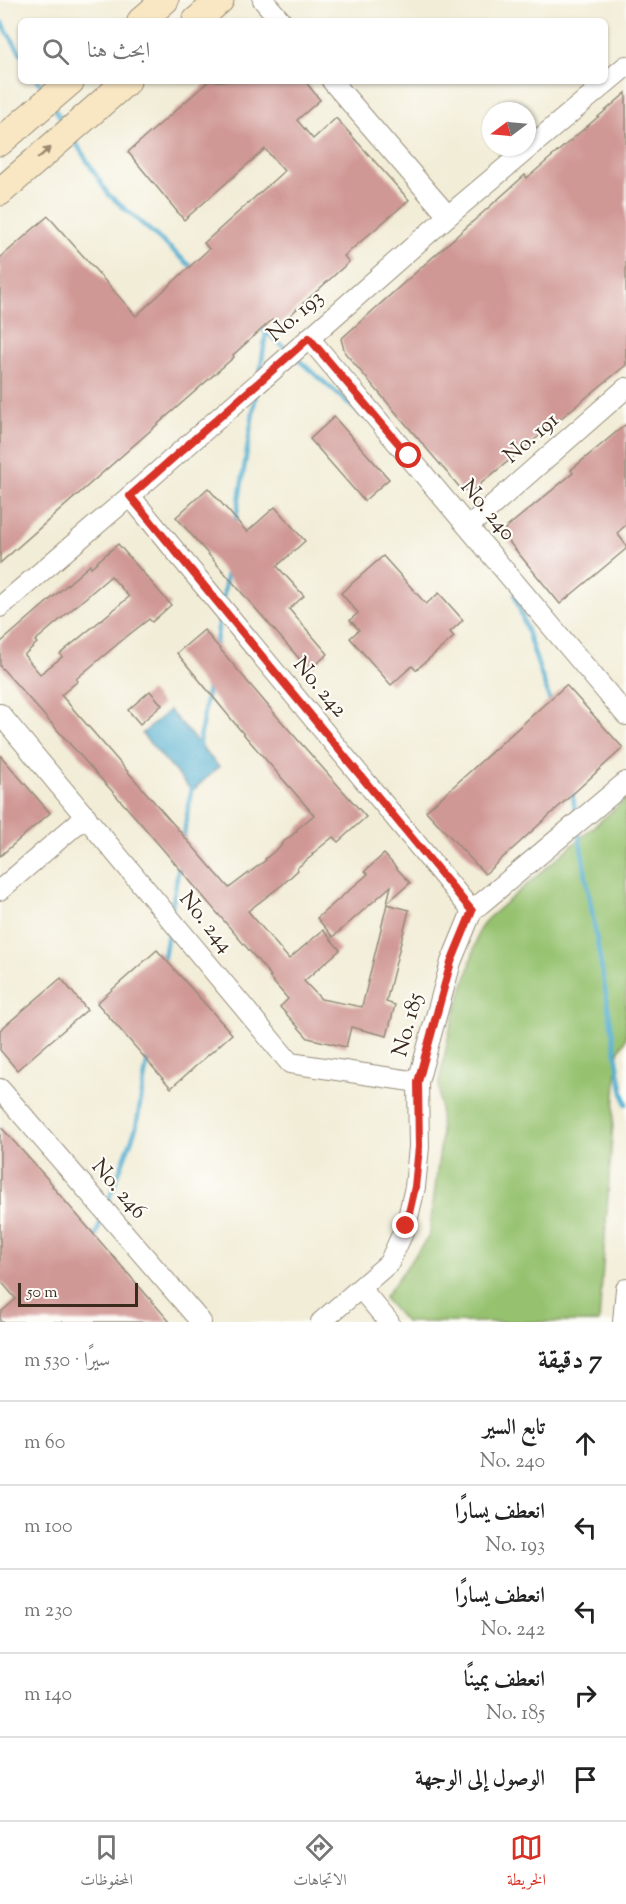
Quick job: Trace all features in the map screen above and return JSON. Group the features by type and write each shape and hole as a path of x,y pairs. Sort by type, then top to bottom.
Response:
{"main road":[{"path":"144,18 165,0"},
{"path":"199,18 220,0"},
{"path":"0,142 68,84"},
{"path":"0,192 124,84"}],"street":[{"path":"263,0 278,18"},
{"name":"No. 193","path":"608,81 626,66"},
{"path":"335,84 448,216"},
{"name":"No. 193","path":"0,607 130,496 448,216 605,84"},
{"name":"No. 240","path":"309,338 624,708"},
{"name":"No. 191","path":"469,526 626,388"},
{"name":"No. 242","path":"130,496 472,911"},
{"name":"No. 244","path":"0,714 290,1064 418,1082"},
{"name":"No. 185","path":"321,1322 389,1263 406,1226 415,1187 419,1147 418,1082 451,962 472,911 626,782"},
{"path":"0,890 86,816"},
{"name":"No. 246","path":"0,1089 201,1322"},
{"path":"361,1289 389,1322"},
{"path":"623,1322 626,1289"}],"green space":[{"path":"626,799 626,1038 618,1053 599,1322 405,1322 384,1298 429,1236 441,1140 439,1083 450,1029 479,930 487,919"}],"water":[{"path":"169,710 219,767 192,791 142,734"}],"building":[{"path":"206,84 307,84 320,100 297,120 313,139 336,118 409,200 344,256 349,262 278,326 272,320 233,355 234,357 0,563 0,258 48,216 136,316 209,249 204,243 284,171 265,149 184,220 128,152"},
{"path":"626,93 626,365 473,490 462,490 345,353 341,339 525,175 527,178"},
{"path":"334,417 389,479 364,501 310,439"},
{"path":"626,424 626,525 617,533 626,545 626,549 560,604 501,532 573,473 571,470"},
{"path":"208,488 247,532 275,507 305,541 277,566 304,596 289,609 328,654 309,670 176,517"},
{"path":"118,544 171,605 152,622 149,619 126,637 76,679 78,681 61,695 229,888 266,860 314,815 177,653 204,630 366,817 338,842 333,837 297,868 298,870 282,885 248,911 289,959 323,930 340,950 304,981 321,999 362,1007 387,904 409,910 386,1002 395,1005 387,1036 351,1027 346,1047 308,1038 280,1007 288,999 269,977 271,976 137,819 0,666 0,643 90,565 91,567","holes":["111,576 129,597 60,654 62,657 40,674 24,655 37,643 35,641"]},
{"path":"383,556 426,604 439,593 463,620 450,632 454,637 416,670 412,666 391,685 350,638 359,630 350,620 358,613 341,593"},
{"path":"566,685 623,748 485,874 426,811"},
{"path":"150,691 162,705 140,724 128,710"},
{"path":"0,755 50,813 0,856"},
{"path":"384,854 410,883 387,903 391,886 333,937 317,918 368,874 365,871"},
{"path":"157,950 232,1034 171,1088 97,1003"},
{"path":"61,978 87,1010 17,1070 0,1050 0,1030"},
{"path":"0,1126 170,1322 0,1322 0,1313 16,1299 0,1280"}],"waterway":[{"path":"0,20 18,49"},
{"path":"40,84 44,91"},
{"path":"54,108 64,123"},
{"path":"74,140 108,194 194,269"},
{"path":"259,326 289,351"},
{"path":"260,374 266,332"},
{"path":"295,357 363,416"},
{"path":"235,525 256,394"},
{"path":"223,599 227,571"},
{"path":"515,595 551,704"},
{"path":"215,649 220,616"},
{"path":"198,750 208,687"},
{"path":"183,841 192,785"},
{"path":"572,791 576,815"},
{"path":"578,829 626,1104"},
{"path":"171,913 179,865"},
{"path":"163,963 169,927"},
{"path":"107,1204 136,1128 148,1057"},
{"path":"94,1241 102,1218"}],"route":[{"path":"406,1226 415,1187 419,1147 418,1082 451,962 472,911 130,496 309,338 409,456"}]}
